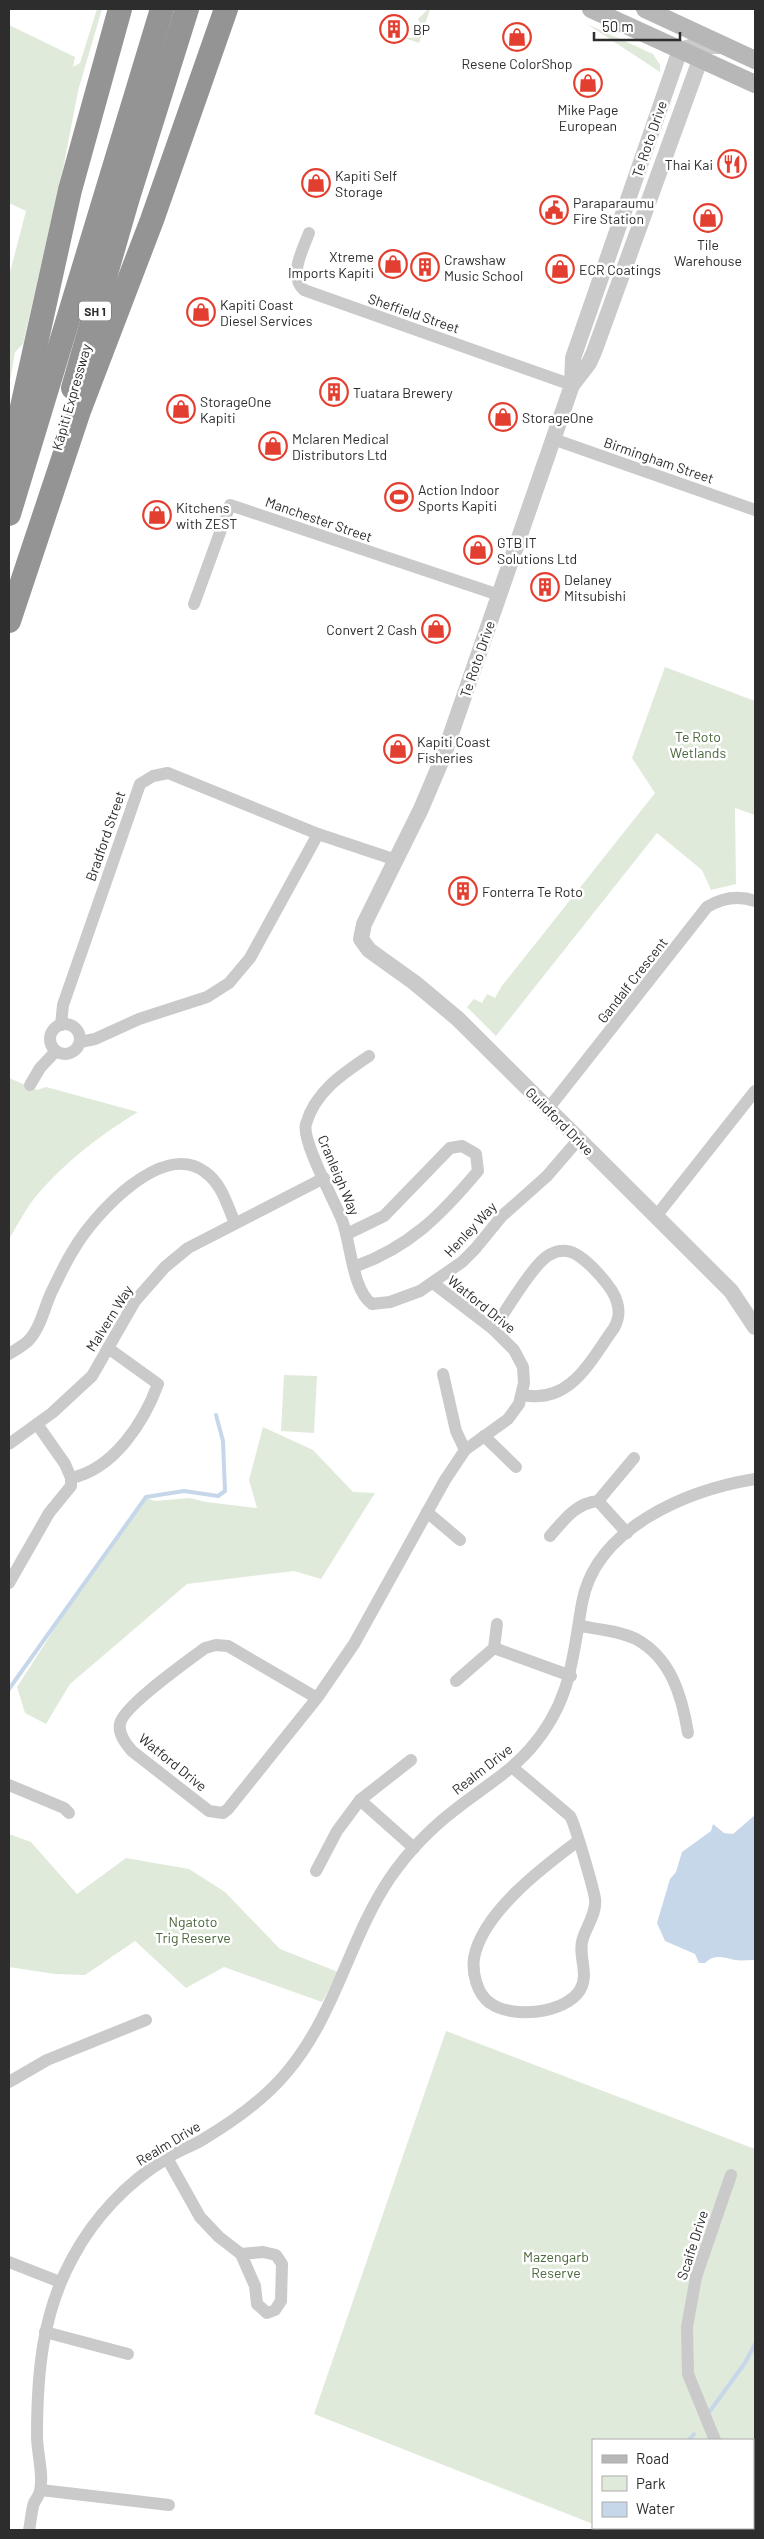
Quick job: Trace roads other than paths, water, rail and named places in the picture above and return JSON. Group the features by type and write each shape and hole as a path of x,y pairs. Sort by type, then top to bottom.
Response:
{"highway":[{"path":"9,467 70,190 120,9"},
{"name":"Kāpiti Expressway","path":"9,514 162,9"},
{"name":"Kāpiti Expressway","path":"9,614 127,201 187,9"},
{"path":"9,621 79,411 152,220 226,9"}],"main road":[{"path":"591,9 691,52 755,84"},
{"path":"645,9 755,60"}],"street":[{"path":"669,20 679,27 691,52 727,47"},
{"name":"Te Roto Drive","path":"364,924 396,860 443,757 572,385 573,358 666,88 691,52"},
{"name":"Te Roto Drive","path":"572,385 589,363 680,114 691,52"},
{"path":"666,88 679,105 680,114"},
{"path":"617,232 635,238"},
{"name":"Sheffield Street","path":"309,233 297,268 297,279 304,290 572,385"},
{"name":"Birmingham Street","path":"553,439 755,510"},
{"name":"Manchester Street","path":"194,604 230,505 499,595"},
{"name":"Bradford Street","path":"56,1051 52,1046 51,1035 61,1025 63,1005 140,784 153,776 168,773 318,834 396,860"},
{"path":"80,1042 95,1039 139,1019 207,997 229,983 250,958 318,834"},
{"name":"Gandalf Crescent","path":"548,1109 707,907 716,902 732,898 746,898 755,901"},
{"name":"Guildford Drive","path":"364,924 361,939 369,950 415,982 458,1019 578,1140 657,1215 731,1291 755,1327"},
{"path":"30,1085 40,1068 56,1051 70,1053 75,1050 80,1042 78,1031 74,1027 61,1025"},
{"name":"Cranleigh Way","path":"366,1300 360,1291 347,1234 324,1178 307,1145 305,1126 315,1100 341,1075 369,1056"},
{"path":"657,1215 755,1090"},
{"name":"Henley Way","path":"366,1300 372,1304 390,1302 433,1284 476,1249 502,1216 547,1176 578,1140"},
{"path":"347,1234 384,1216 450,1148 462,1146 476,1154 478,1171 435,1220 403,1244 371,1261 354,1267"},
{"path":"9,1354 28,1341 37,1328 74,1248 93,1223 116,1198 150,1172 164,1166 177,1164 203,1170 220,1187 234,1223"},
{"name":"Malvern Way","path":"9,1444 52,1414 92,1376 135,1300 165,1267 188,1248 324,1178"},
{"path":"493,1329 538,1266 548,1255 558,1251 567,1250 576,1254 599,1275 616,1299 619,1318 614,1328 573,1382 556,1393 542,1397 523,1395"},
{"name":"Watford Drive","path":"317,1698 228,1646 216,1645 206,1648 136,1702 122,1716 119,1725 125,1743 132,1751 209,1811 223,1812 228,1810 317,1698 354,1644 445,1480 465,1450 515,1412 523,1395 523,1367 514,1350 493,1329 433,1284"},
{"path":"71,1478 90,1473 137,1429 158,1384 108,1348"},
{"path":"444,1374 456,1431 465,1450"},
{"path":"9,1583 50,1513 71,1486 71,1478 65,1464 37,1424"},
{"path":"484,1436 516,1467"},
{"path":"550,1536 579,1507 587,1502 598,1501 634,1458"},
{"name":"Realm Drive","path":"29,2530 33,2506 41,2490 37,2440 39,2371 45,2332 60,2282 75,2253 113,2202 141,2176 167,2158 199,2142 242,2114 287,2072 322,2021 382,1892 414,1848 454,1810 512,1767 546,1729 559,1706 571,1676 583,1601 590,1580 605,1554 627,1533 657,1511 680,1499 707,1489 755,1479"},
{"path":"598,1501 627,1533"},
{"path":"427,1512 460,1540"},
{"path":"456,1681 494,1648 497,1624"},
{"path":"580,1626 636,1639 653,1651 664,1664 677,1686 682,1698 688,1733"},
{"path":"494,1648 571,1676"},
{"path":"316,1871 337,1831 360,1800 411,1760"},
{"path":"512,1767 570,1816 574,1822 596,1900 582,1941 583,1984 574,1997 554,2009 508,2010 494,2006 483,1996 474,1971 474,1958 484,1935 524,1883 578,1841"},
{"path":"9,1785 64,1808 69,1813"},
{"path":"360,1800 414,1848"},
{"path":"9,2082 47,2060 146,2020"},
{"path":"167,2158 200,2217 219,2238 241,2254 255,2286 256,2304 267,2313 275,2310 281,2301 282,2264 276,2255 263,2252 241,2254"},
{"name":"Scaife Drive","path":"715,2439 688,2374 687,2327 696,2277 731,2176"},
{"path":"9,2262 60,2282"},
{"path":"45,2332 128,2354"},
{"path":"41,2490 169,2505"}],"water":[{"path":"755,1815 755,1960 716,1957 705,1963 699,1963 695,1954 665,1941 657,1923 670,1879 676,1872 682,1852 711,1831 713,1824 724,1833 733,1834"}],"waterway":[{"path":"9,1689 146,1497 184,1491 218,1496 225,1491 223,1441 216,1415"},
{"path":"710,2411 745,2363 755,2344"},
{"path":"690,2439 694,2434"}],"place":[{"name":"BP","path":"394,29"},
{"name":"Resene ColorShop","path":"517,37"},
{"name":"Mike Page European","path":"588,83"},
{"name":"Thai Kai","path":"732,164"},
{"name":"Kapiti Self Storage","path":"316,183"},
{"name":"Paraparaumu Fire Station","path":"554,210"},
{"name":"Tile Warehouse","path":"708,218"},
{"name":"Xtreme Imports Kapiti","path":"393,264"},
{"name":"Crawshaw Music School","path":"425,267"},
{"name":"ECR Coatings","path":"560,269"},
{"name":"Kapiti Coast Diesel Services","path":"201,312"},
{"name":"Tuatara Brewery","path":"334,392"},
{"name":"StorageOne Kapiti","path":"181,409"},
{"name":"StorageOne","path":"503,417"},
{"name":"Mclaren Medical Distributors Ltd","path":"273,446"},
{"name":"Action Indoor Sports Kapiti","path":"399,497"},
{"name":"Kitchens with ZEST","path":"157,515"},
{"name":"GTB IT Solutions Ltd","path":"478,550"},
{"name":"Delaney Mitsubishi","path":"545,587"},
{"name":"Convert 2 Cash","path":"436,629"},
{"name":"Kapiti Coast Fisheries","path":"398,749"},
{"name":"Fonterra Te Roto","path":"463,891"}],"park label":[{"name":"Te Roto Wetlands","path":"698,744"},
{"name":"Ngatoto Trig Reserve","path":"193,1929"},
{"name":"Mazengarb Reserve","path":"556,2264"}]}
